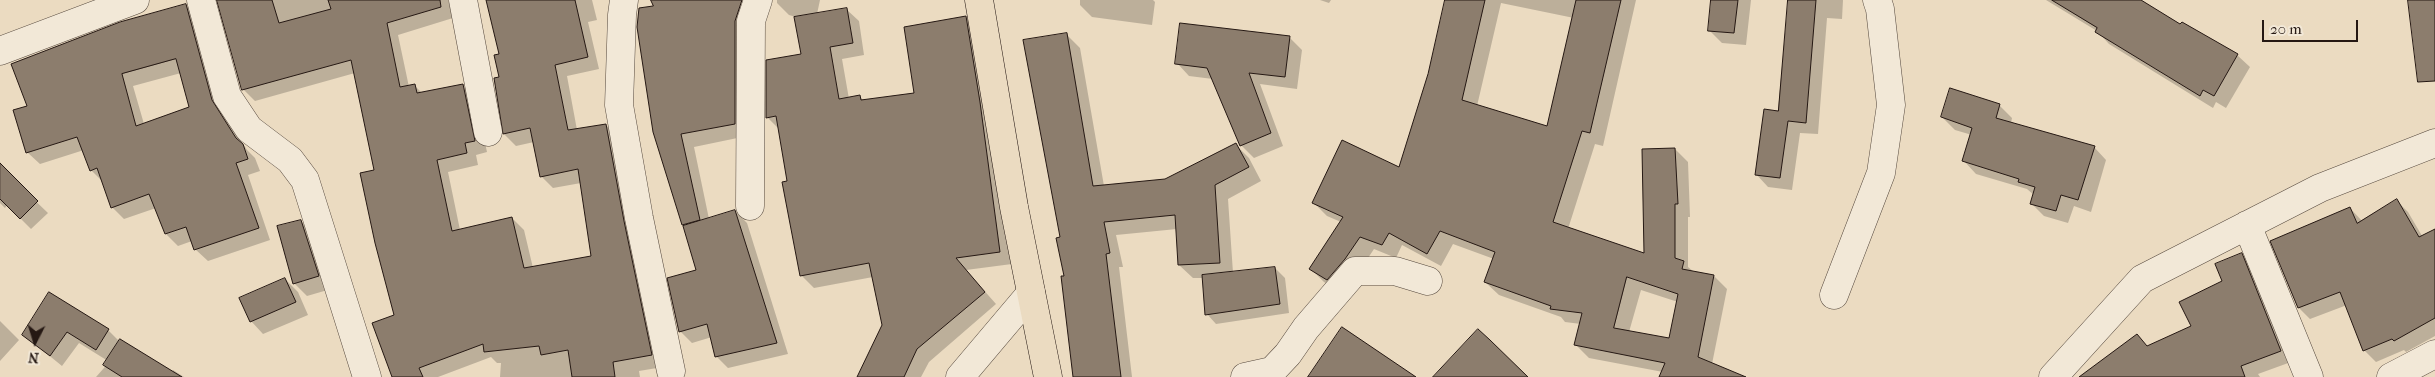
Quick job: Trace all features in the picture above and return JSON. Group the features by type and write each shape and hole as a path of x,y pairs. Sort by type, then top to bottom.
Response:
{"main road":[{"path":"979,0 1014,207 1048,377"}],"street":[{"path":"0,51 135,0"},
{"path":"200,0 227,96 249,128 290,160 305,180 367,377"},
{"path":"463,0 488,132"},
{"path":"624,0 619,105 639,218 671,372"},
{"path":"750,206 751,21 758,0"},
{"path":"1834,295 1881,173 1884,154 1891,104 1880,8 1877,0"},
{"path":"2053,377 2142,279 2320,188 2435,143"},
{"path":"2247,225 2309,377"},
{"path":"1245,377 1272,371 1288,354 1311,321 1355,271 1394,271 1428,281"},
{"path":"960,377 1031,293"},
{"path":"2391,377 2435,354"}],"building":[{"path":"217,0 272,0 279,23 331,9 328,0 440,0 441,7 387,23 400,87 415,84 417,93 463,84 475,141 465,143 467,153 437,160 452,231 512,217 524,268 591,256 578,169 540,177 530,128 503,134 494,78 499,77 494,55 499,54 486,0 575,0 588,57 555,65 568,130 606,124 652,355 613,362 615,377 572,377 568,350 541,355 539,346 484,352 483,344 419,368 423,377 392,377 372,323 394,315 375,243 360,173 374,170 351,60 242,90"},
{"path":"651,0 742,0 735,21 735,124 681,134 700,220 682,225 653,132 637,27 639,8 653,6"},
{"path":"1445,0 1485,0 1462,100 1547,126 1576,0 1621,0 1590,133 1582,131 1553,222 1644,253 1642,149 1675,148 1678,204 1675,204 1675,258 1684,261 1682,269 1714,275 1698,357 1746,377 1659,377 1665,363 1574,345 1582,313 1550,309 1551,306 1484,282 1495,252 1440,231 1427,254 1389,233 1382,245 1360,237 1327,280 1309,269 1343,217 1312,203 1342,140 1399,167 1428,74","holes":["1627,277 1678,294 1669,338 1614,328"]},
{"path":"1711,0 1738,0 1734,33 1708,31"},
{"path":"1788,0 1816,0 1806,123 1788,121 1780,178 1755,175 1764,109 1778,111"},
{"path":"2052,0 2141,0 2180,24 2182,22 2238,54 2214,96 2203,90 2200,96 2095,32 2097,28"},
{"path":"2408,0 2435,0 2435,81 2418,82"},
{"path":"186,4 212,100 236,138 243,144 248,159 236,163 259,228 194,250 186,227 165,234 149,194 111,208 97,168 90,171 77,137 26,153 13,110 27,106 11,64 120,22","holes":["176,59 189,107 136,126 122,74"]},
{"path":"847,8 853,43 830,47 839,99 860,95 861,100 914,93 904,27 966,16 980,102 1000,252 956,258 985,292 917,349 904,377 857,377 882,325 869,263 800,276 782,182 787,181 776,116 766,118 766,60 801,54 794,17"},
{"path":"1180,23 1290,36 1285,77 1249,73 1271,133 1240,146 1207,68 1175,64"},
{"path":"1067,33 1093,186 1165,179 1236,143 1249,167 1215,185 1220,263 1178,265 1175,215 1104,222 1110,253 1106,254 1121,377 1073,377 1061,276 1064,276 1056,238 1060,237 1023,40"},
{"path":"1950,88 2000,104 1996,118 2095,146 2078,200 2061,195 2056,211 2030,204 2035,187 2018,182 2019,179 1962,161 1972,128 1941,117"},
{"path":"0,163 38,201 20,219 0,199"},
{"path":"2397,199 2419,237 2435,229 2435,318 2394,341 2392,339 2363,351 2340,292 2298,308 2270,241 2350,207 2357,223"},
{"path":"735,210 777,343 715,357 707,324 679,332 667,278 696,270 683,226"},
{"path":"301,220 319,276 293,284 277,226"},
{"path":"2242,253 2281,351 2241,366 2245,377 2079,377 2137,334 2147,346 2191,326 2179,302 2222,281 2215,264"},
{"path":"1275,267 1280,304 1205,315 1202,275"},
{"path":"285,278 296,302 250,322 239,298"},
{"path":"49,292 109,329 96,350 67,332 50,356 22,335"},
{"path":"1342,327 1416,377 1308,377"},
{"path":"1478,329 1490,340 1528,377 1433,377"},
{"path":"120,339 182,377 122,377 103,365"}]}
